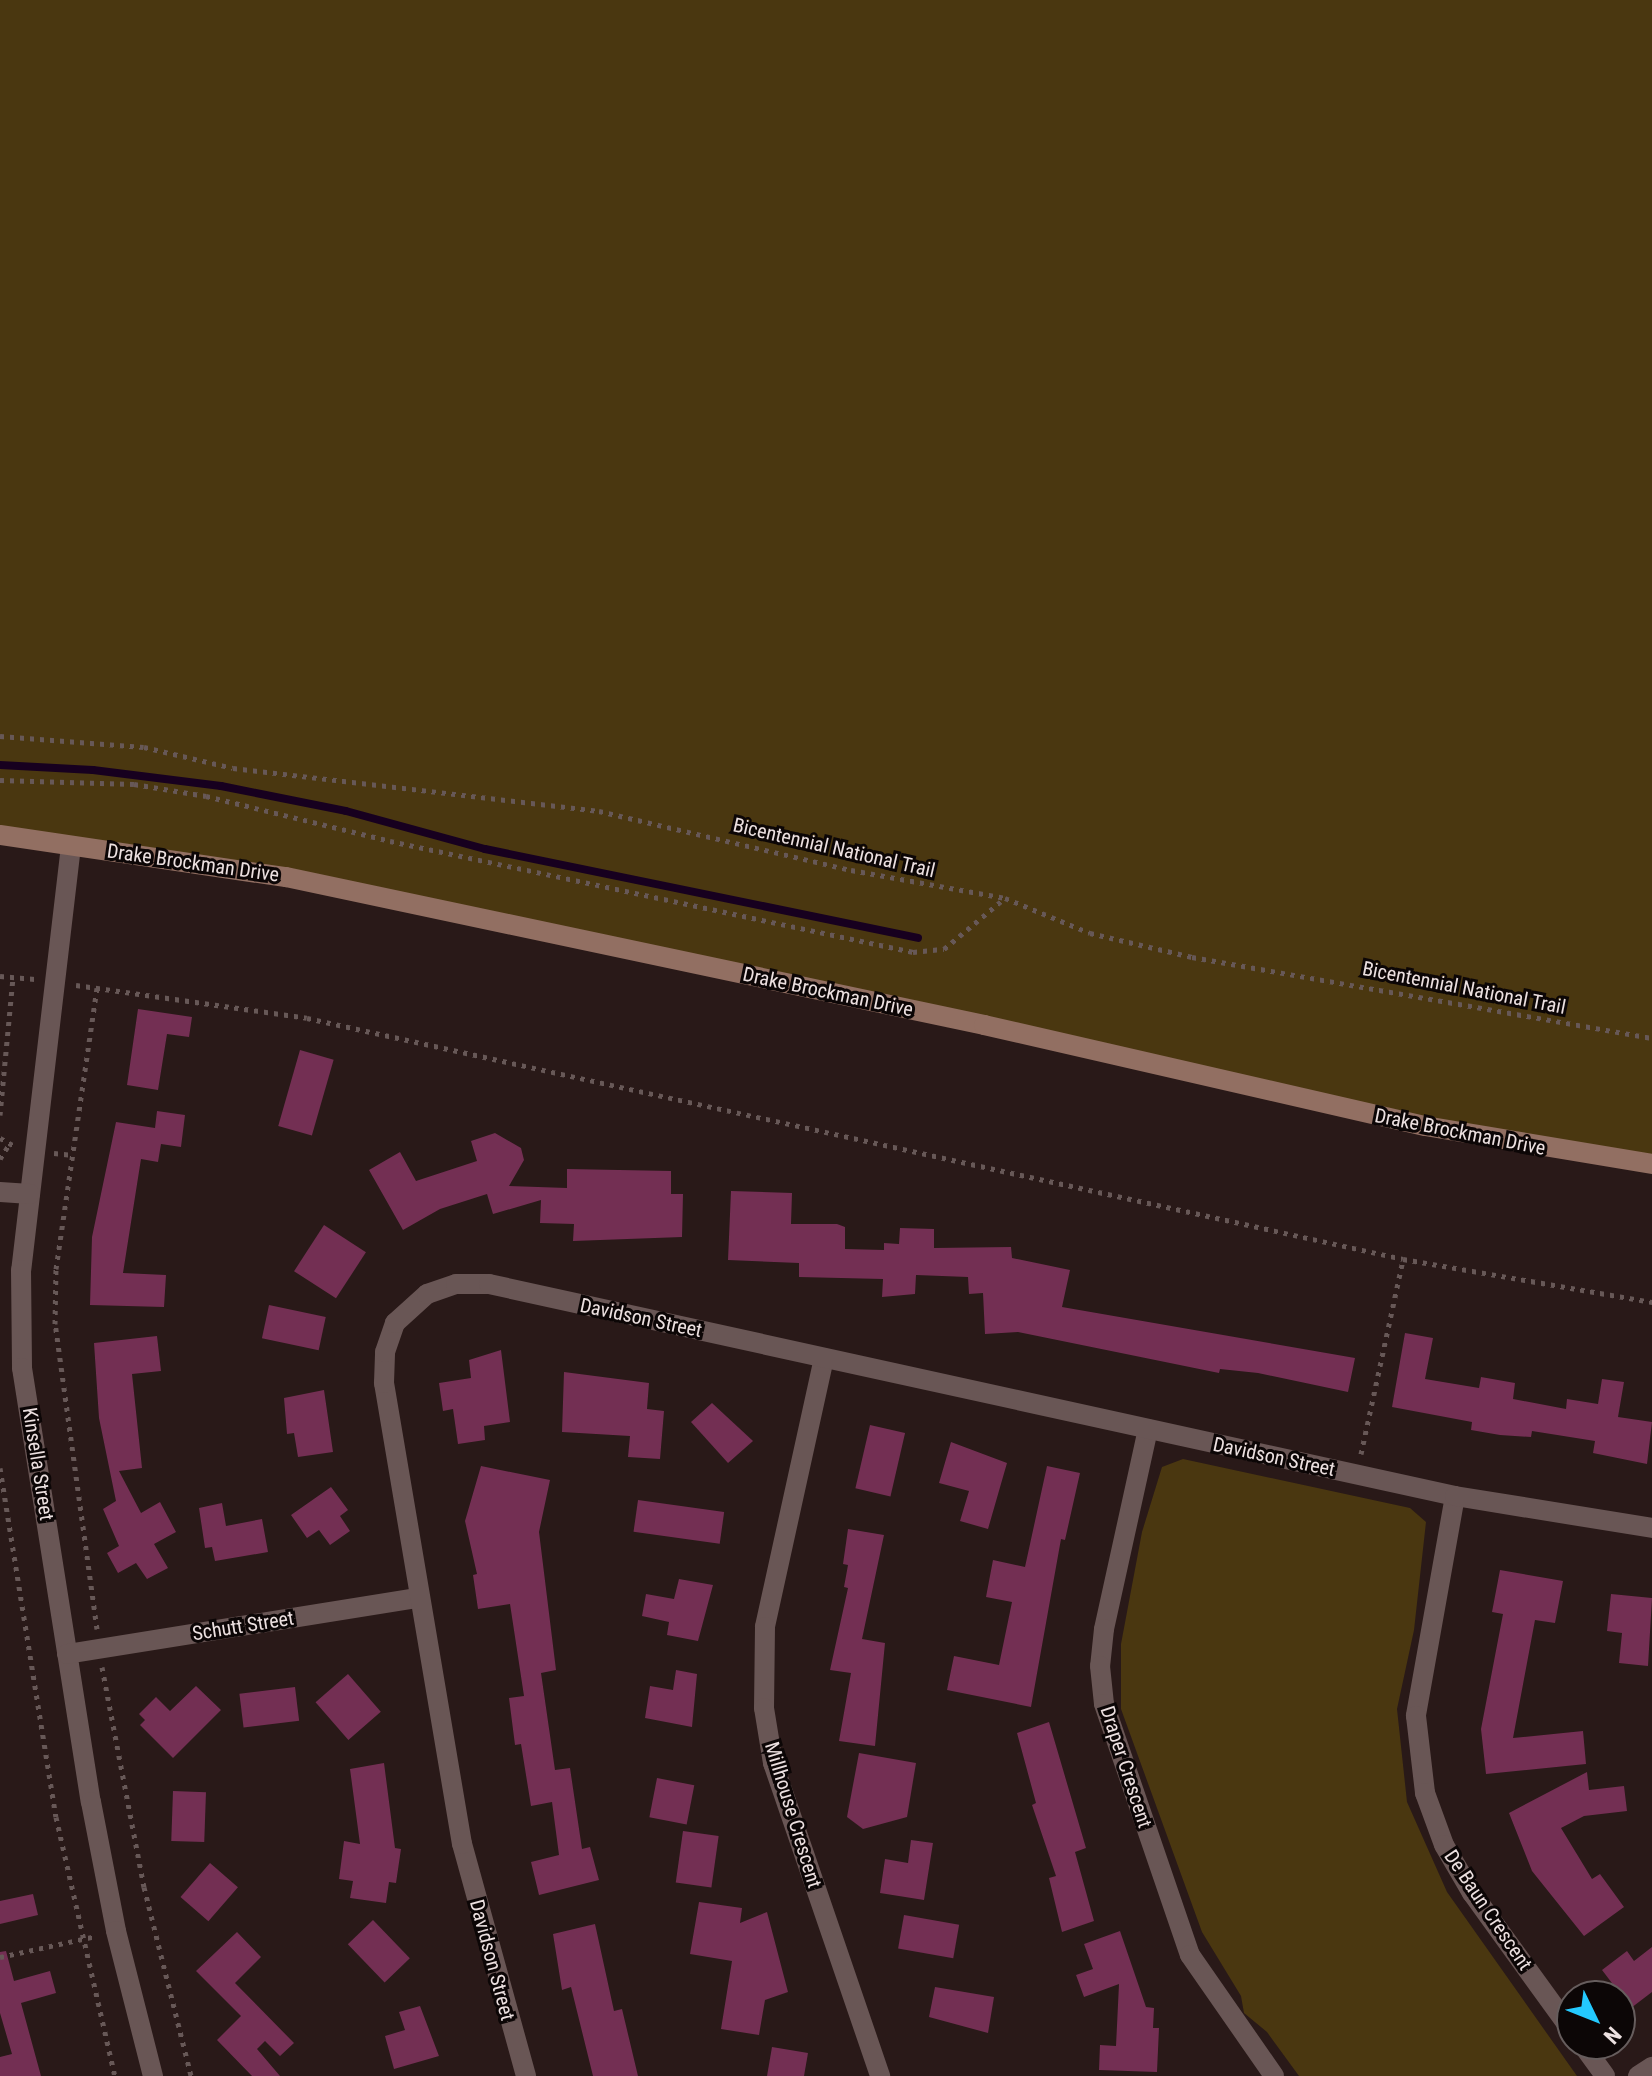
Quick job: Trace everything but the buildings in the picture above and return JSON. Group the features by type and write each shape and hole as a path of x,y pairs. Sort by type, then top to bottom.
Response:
{"main road":[{"name":"Drake Brockman Drive","path":"0,835 286,877 984,1025 1383,1117 1652,1164"}],"street":[{"name":"Kinsella Street","path":"71,846 19,1303 22,1368 67,1654 116,1931 153,2076"},
{"path":"0,1192 30,1194"},
{"name":"Davidson Street","path":"526,2076 462,1844 384,1383 385,1352 395,1323 427,1294 456,1284 489,1284 1455,1496 1652,1528"},
{"name":"Millhouse Crescent","path":"824,1358 765,1627 764,1708 773,1763 880,2076"},
{"name":"Draper Crescent","path":"1148,1429 1104,1629 1100,1666 1104,1704 1190,1955 1274,2076"},
{"name":"De Baun Crescent","path":"1455,1496 1416,1716 1425,1793 1444,1845 1472,1893 1556,2009"},
{"name":"Schutt Street","path":"67,1654 418,1598"},
{"path":"1638,2076 1652,2067"}],"path":[{"name":"Bicentennial National Trail","path":"0,736 144,747 233,768 599,811 851,870 1005,898 1090,933 1192,957 1652,1038"},
{"path":"0,780 134,784 206,796 390,841 913,952 944,949 1005,898"},
{"path":"0,976 13,977 0,1115"},
{"path":"91,1592 83,1601 95,1621 55,1324 56,1269 97,988 307,1018 1403,1259 1652,1302"},
{"path":"0,1138 8,1146 0,1159"},
{"path":"1356,1475 1403,1259"},
{"path":"0,1468 80,1939 115,2076"},
{"path":"111,1700 97,1696 103,1675 111,1700 144,1887 191,2076"},
{"path":"0,1957 80,1939"}],"shaded area":[{"path":"0,0 1652,0 1652,1164 502,923 0,828"},
{"path":"1183,1459 1410,1508 1426,1522 1414,1630 1397,1709 1407,1802 1447,1892 1556,2046 1556,2060 1566,2060 1577,2076 1299,2076 1267,2032 1244,2013 1241,1996 1202,1932 1121,1709 1121,1644 1142,1532 1162,1467"}],"waterway":[{"path":"0,765 93,770 221,786 346,811 485,849 918,938"}]}
